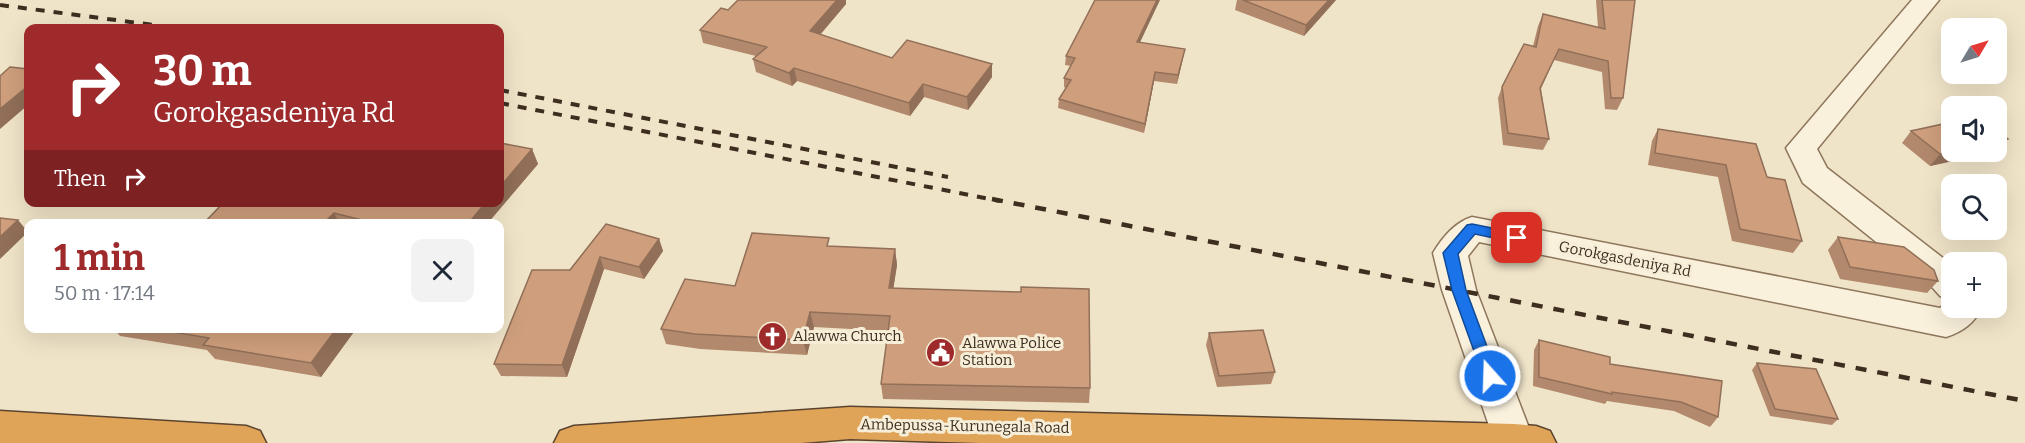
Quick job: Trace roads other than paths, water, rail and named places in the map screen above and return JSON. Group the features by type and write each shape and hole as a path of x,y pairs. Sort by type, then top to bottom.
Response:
{"highway":[{"name":"Ambepussa-Kurunegala Road","path":"574,443 850,423 1525,442"},
{"path":"0,428 246,443"}],"street":[{"path":"1926,0 1801,148 1814,175 1941,276"},
{"name":"Gorokgasdeniya Rd","path":"1525,442 1459,290 1450,253 1472,229 1946,323 1952,318"}],"railway":[{"path":"0,5 146,24"},
{"path":"504,91 948,177"},
{"path":"504,104 1000,201"},
{"path":"992,199 2025,401"}],"place":[{"name":"Alawwa Church","path":"772,336"},
{"name":"Alawwa Police Station","path":"941,352"}]}
